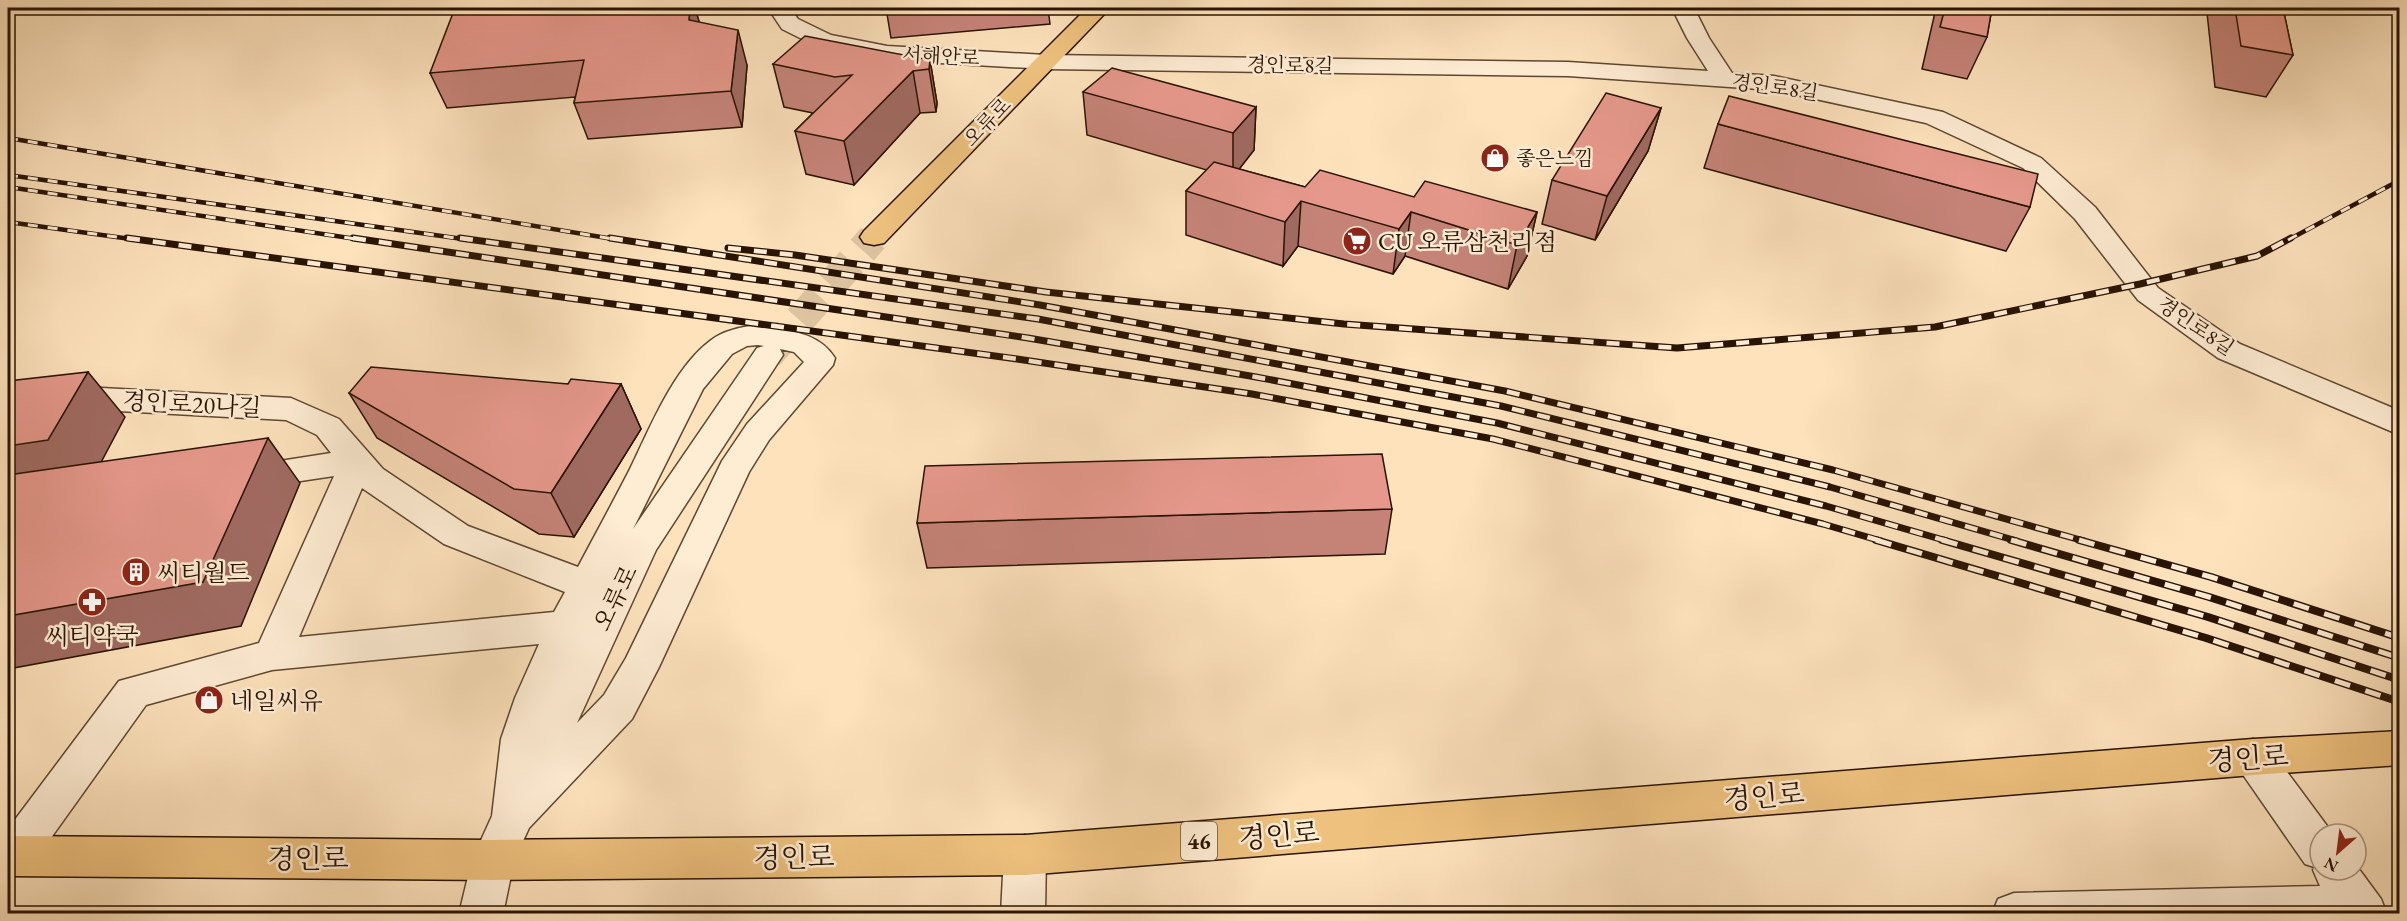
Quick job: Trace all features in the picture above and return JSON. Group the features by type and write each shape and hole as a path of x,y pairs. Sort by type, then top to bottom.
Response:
{"main road":[{"name":"오류로","path":"874,237 1099,8"},
{"name":"경인로","path":"10,856 493,860 1025,855 2253,757 2395,751"}],"street":[{"name":"서해안로","path":"779,8 790,24 824,41 887,53 1046,62"},
{"path":"1683,8 1698,38 1725,80"},
{"name":"경인로8길","path":"1046,62 1568,69 1774,83 1934,117 2031,163 2085,213 2148,294 2229,351 2400,424"},
{"path":"758,335 804,344 820,358 818,365 758,432 734,470 640,667 618,707 513,816 522,733 544,675 586,585 638,487 679,400 718,350 744,336 758,335"},
{"name":"오류로","path":"481,914 493,860 641,545 768,355"},
{"name":"경인로20나길","path":"8,394 291,410 328,428 371,478 456,535 586,585"},
{"path":"214,482 357,461"},
{"path":"272,655 357,461"},
{"name":"경인로","path":"10,856 133,692 272,655 567,626"},
{"path":"2253,757 2308,833"},
{"path":"1023,914 1025,855"},
{"path":"2343,882 2363,910"},
{"path":"2014,914 2363,910"}],"building":[{"path":"519,8 690,8 689,20 738,30 731,91 574,103 584,60 430,73 453,13"},
{"path":"886,8 919,8 886,10"},
{"path":"1945,8 1992,8 1987,37 1940,27"},
{"path":"2235,8 2283,8 2293,55 2241,46"},
{"path":"805,36 930,60 929,69 913,71 844,141 795,131 852,75 835,77 773,64"},
{"path":"1112,68 1256,107 1233,133 1083,92"},
{"path":"1606,93 1661,108 1607,196 1552,180"},
{"path":"1729,96 2038,174 2030,207 1718,124"},
{"path":"1214,162 1305,187 1320,170 1414,197 1425,181 1537,212 1517,245 1411,212 1399,229 1301,201 1285,222 1186,191"},
{"path":"371,367 568,384 571,379 621,384 551,493 514,489 349,393"},
{"path":"88,372 48,440 8,446 8,381"},
{"path":"268,438 203,582 8,616 8,475"},
{"path":"1382,454 1392,509 917,523 925,466"}],"tunnel":[{"path":"768,355 873,238"}],"railway":[{"path":"8,138 619,240"},
{"path":"8,175 470,240"},
{"path":"2288,240 2400,180"},
{"path":"8,187 363,240"},
{"path":"8,222 138,240"},
{"path":"127,238 1017,359 1252,394 1493,439 1881,541"},
{"path":"353,238 1028,338 1256,377 1497,423 1826,506 1947,541"},
{"path":"460,238 1038,319 1501,406 1830,487 2017,541"},
{"path":"610,238 1040,305 1505,391 1833,470 2084,541"},
{"path":"728,248 795,255 1046,292 1344,324 1677,348 1935,327 2140,284 2257,256 2291,238"},
{"path":"1876,540 2206,638 2400,702"},
{"path":"1942,540 2208,617 2400,680"},
{"path":"2011,540 2209,597 2400,658"},
{"path":"2079,540 2211,577 2400,638"}],"place":[{"name":"좋은느낌","path":"1495,158"},
{"name":"CU 오류삼천리점","path":"1357,241"},
{"name":"씨티월드","path":"136,572"},
{"name":"씨티약국","path":"92,602"},
{"name":"네일씨유","path":"209,700"}]}
